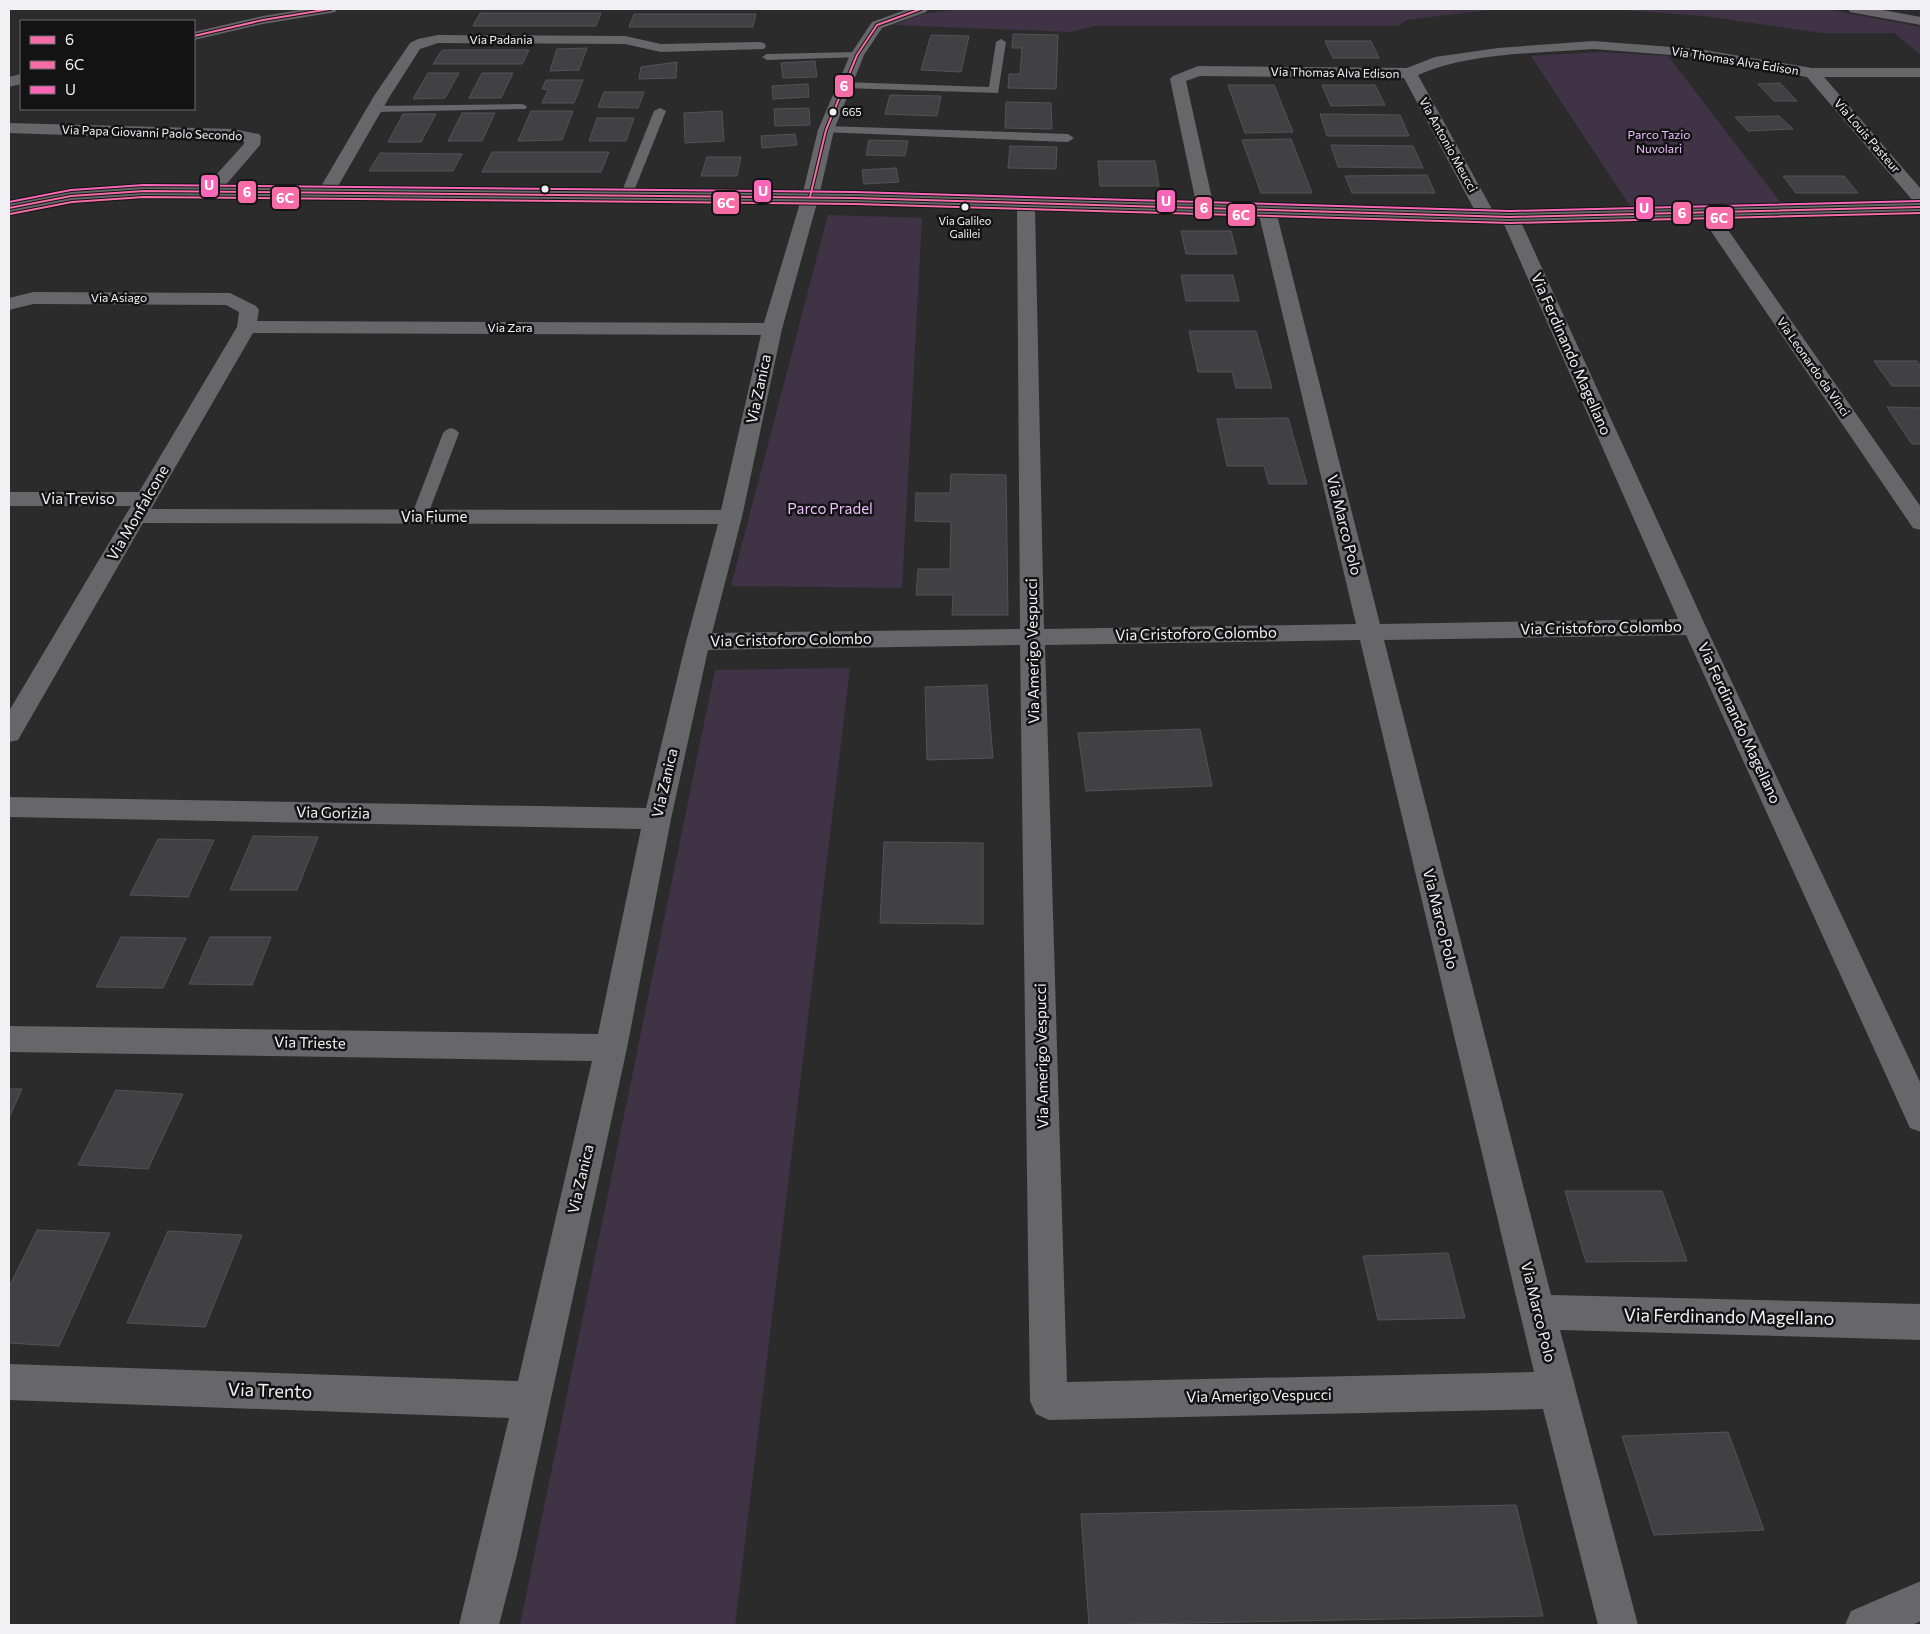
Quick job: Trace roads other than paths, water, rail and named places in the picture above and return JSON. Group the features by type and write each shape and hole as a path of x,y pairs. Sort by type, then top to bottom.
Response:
{"main road":[{"path":"195,36 263,20 330,9"},
{"path":"1855,9 1921,21"}],"street":[{"path":"872,9 877,25 921,9"},
{"name":"Via Zanica","path":"479,1625 497,1555 611,1048 657,819 698,642 731,517 772,329 810,197 826,130 857,55 877,25"},
{"name":"Via Padania","path":"325,193 415,46 423,42 438,39 625,40 661,48 763,52"},
{"name":"Via Thomas Alva Edison","path":"1206,209 1178,79 1198,71 1409,73 1435,62 1498,52 1593,45 1698,53 1812,73 1921,72"},
{"name":"Via Antonio Meucci","path":"1409,73 1498,216"},
{"name":"Via Louis Pasteur","path":"1812,73 1921,199"},
{"name":"Via Papa Giovanni Paolo Secondo","path":"9,128 233,134 253,137 252,145 228,175 210,192"},
{"path":"9,208 71,196 108,193 210,192 810,197 1498,216 1921,207"},
{"name":"Via Amerigo Vespucci","path":"1026,203 1032,637 1049,1401 1558,1390"},
{"name":"Via Marco Polo","path":"1267,211 1537,1312 1618,1625"},
{"name":"Via Leonardo da Vinci","path":"1706,211 1921,523"},
{"name":"Via Ferdinando Magellano","path":"1498,216 1694,627 1921,1118"},
{"name":"Via Asiago","path":"9,304 33,298 230,299 249,310 247,327"},
{"name":"Via Zara","path":"247,327 772,329"},
{"name":"Via Monfalcone","path":"9,733 20,697 142,507 247,327"},
{"name":"Via Treviso","path":"9,499 142,507"},
{"name":"Via Fiume","path":"142,507 418,517 731,517"},
{"name":"Via Cristoforo Colombo","path":"698,642 1694,627"},
{"name":"Via Gorizia","path":"9,807 657,819"},
{"name":"Via Trieste","path":"9,1039 611,1048"},
{"name":"Via Ferdinando Magellano","path":"1537,1312 1921,1322"},
{"name":"Via Trento","path":"9,1382 532,1400"},
{"path":"1865,1625 1921,1602"}],"lane":[{"path":"843,85 994,90 1001,42"},
{"path":"763,52 857,55"},
{"path":"375,109 521,107"},
{"path":"626,196 660,111"},
{"path":"826,130 1068,138"},
{"path":"418,517 451,433"}],"place":[{"name":"665","path":"833,112"},
{"name":"Via Galileo Galilei","path":"965,207"}],"park label":[{"name":"Parco Tazio Nuvolari","path":"1659,142"},
{"name":"Parco Pradel","path":"830,509"}]}
